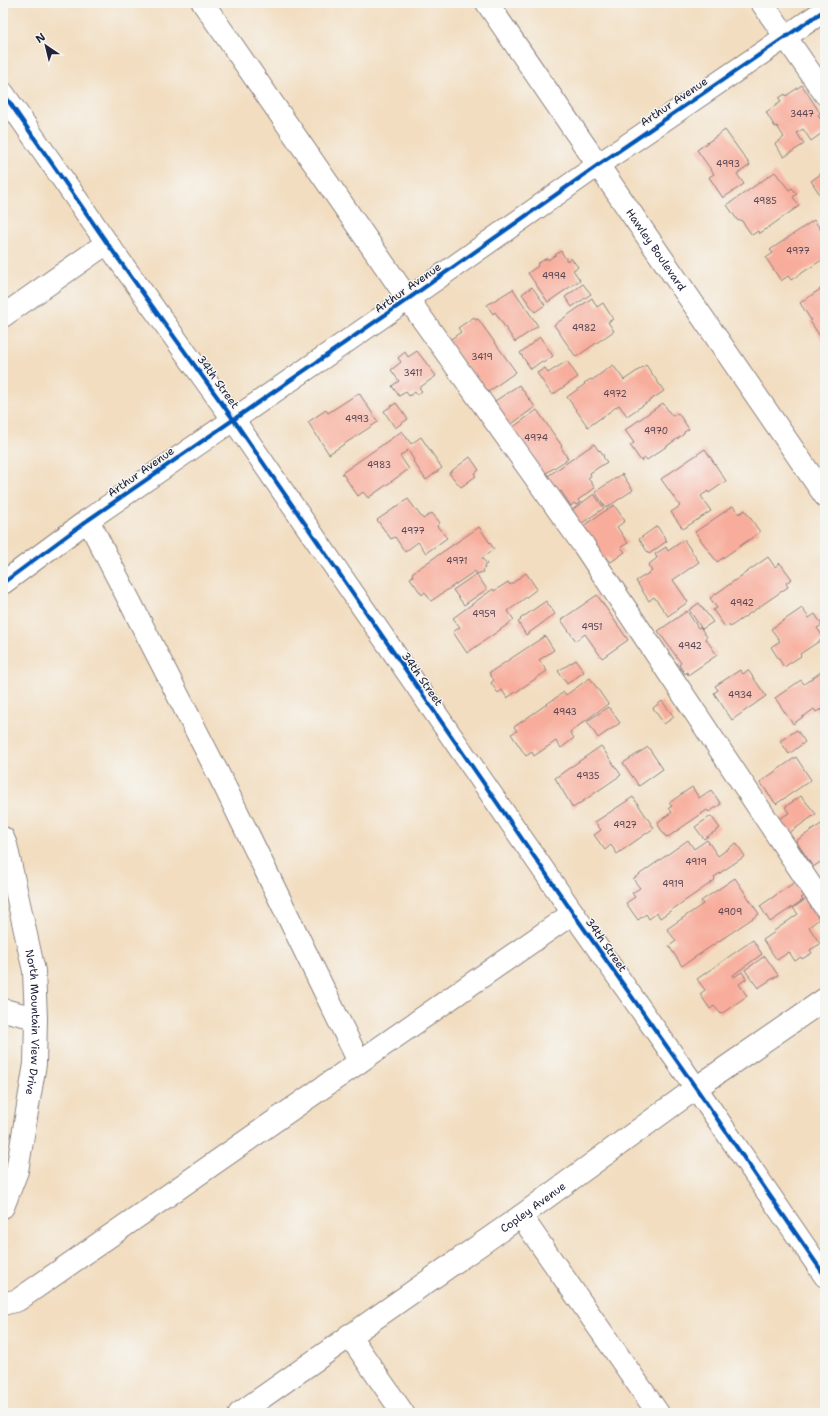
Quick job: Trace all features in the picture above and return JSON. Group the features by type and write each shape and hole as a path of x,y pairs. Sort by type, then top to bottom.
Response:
{"street":[{"path":"203,3 408,299 584,546 825,907"},
{"name":"Hawley Boulevard","path":"487,3 825,496"},
{"path":"762,3 825,94"},
{"name":"Arthur Avenue","path":"3,583 88,520 408,299 598,165 825,10"},
{"name":"34th Street","path":"3,93 233,419 825,1276"},
{"path":"3,316 107,242"},
{"path":"88,520 225,787 359,1062"},
{"name":"North Mountain View Drive","path":"3,838 6,845 34,971 36,1018 35,1064 16,1171 3,1207"},
{"path":"3,1304 18,1300 573,913"},
{"name":"Copley Avenue","path":"240,1413 349,1335 521,1216 696,1088 825,999"},
{"path":"3,1010 36,1018"},
{"path":"521,1216 658,1413"},
{"path":"349,1335 403,1413"}],"building":[{"path":"802,85 820,113 818,115 821,120 825,118 825,131 811,141 803,129 797,133 804,144 784,157 775,144 784,137 777,126 775,127 766,112 781,102 779,98 785,94 786,96"},
{"path":"725,130 750,165 737,174 744,184 723,198 709,177 714,174 697,150"},
{"path":"825,171 825,202 811,181"},
{"path":"775,172 789,190 792,188 797,194 793,197 799,206 759,234 758,231 752,235 741,220 738,221 727,205"},
{"path":"814,220 825,236 825,258 791,280 788,276 781,281 766,258 773,253 770,250"},
{"path":"561,251 567,261 571,258 578,267 573,270 580,280 548,302 528,273 538,266 537,264 547,258 548,260"},
{"path":"583,284 591,294 572,307 565,297"},
{"path":"825,286 825,340 823,341 800,303"},
{"path":"532,287 545,305 535,312 522,294"},
{"path":"513,289 538,326 515,342 495,312 493,314 487,305"},
{"path":"592,298 597,307 603,303 613,319 608,322 614,331 576,357 554,325"},
{"path":"474,317 476,320 478,319 516,372 485,394 448,341 461,332 458,328"},
{"path":"540,337 553,356 543,363 542,361 531,369 520,353"},
{"path":"417,351 436,376 419,388 422,391 417,395 415,392 409,396 406,392 399,396 392,386 399,381 391,370 401,362 398,358 405,352 408,357"},
{"path":"567,361 578,377 552,395 537,373 545,368 548,373"},
{"path":"613,365 624,380 646,365 664,391 627,416 619,405 588,427 567,397 585,384 584,383 591,379 592,380"},
{"path":"519,385 535,407 509,426 492,403"},
{"path":"359,393 378,422 329,454 308,422 326,410 328,413"},
{"path":"396,403 408,419 395,428 384,411"},
{"path":"663,403 672,416 678,413 689,429 647,460 645,458 641,461 630,445 634,443 625,430"},
{"path":"537,410 562,446 561,447 568,459 543,475 509,430"},
{"path":"402,431 411,444 421,437 442,468 426,480 413,461 414,460 408,450 400,456 409,469 368,498 363,492 358,496 342,473"},
{"path":"594,444 599,451 600,450 607,462 590,473 591,476 588,478 595,488 578,500 580,503 576,505 574,503 571,506 561,491 556,494 545,478"},
{"path":"705,449 726,481 709,493 708,491 701,496 711,511 683,529 671,512 680,506 661,479"},
{"path":"470,457 479,470 474,474 476,476 461,487 449,473"},
{"path":"622,474 633,490 606,508 595,492"},
{"path":"594,494 604,508 578,526 568,513"},
{"path":"408,499 423,519 432,513 440,523 437,526 447,538 426,553 418,542 405,552 395,537 391,539 377,520"},
{"path":"614,505 625,521 617,527 628,543 621,547 625,552 611,562 607,557 602,561 580,528"},
{"path":"733,506 739,514 745,510 760,532 717,562 695,532"},
{"path":"657,526 667,541 649,554 639,539"},
{"path":"479,527 494,549 482,558 487,564 482,570 483,572 477,574 475,571 431,601 425,592 422,595 410,578 413,576 412,573"},
{"path":"684,540 699,562 673,580 688,602 668,616 654,597 649,601 636,581 652,571 648,565 657,558 655,554 666,547 668,551"},
{"path":"768,557 775,567 780,563 792,579 786,583 788,587 730,627 729,625 725,627 713,610 717,608 710,598"},
{"path":"526,573 537,589 508,611 514,620 467,653 453,632 460,627 453,618 493,589 494,591 508,582 510,585"},
{"path":"476,574 487,589 464,605 453,590"},
{"path":"597,595 628,640 602,658 585,634 576,641 561,620"},
{"path":"546,601 555,614 526,635 518,622"},
{"path":"699,603 713,622 702,629 689,610"},
{"path":"802,608 809,618 815,614 822,625 817,628 824,638 784,667 771,647 780,641 771,629"},
{"path":"687,611 698,628 700,627 707,637 705,638 717,655 688,675 687,672 685,674 679,665 681,663 658,631"},
{"path":"545,636 554,650 539,660 547,671 507,698 502,690 498,693 491,683 494,680 489,673"},
{"path":"576,660 584,672 567,684 558,671"},
{"path":"825,669 825,709 822,711 821,709 816,712 814,709 793,724 775,698 801,680 804,684"},
{"path":"740,670 743,674 748,670 766,696 732,720 714,693 718,690 715,686"},
{"path":"590,678 608,704 570,732 574,738 561,748 556,741 534,756 532,752 526,756 511,734 517,731 514,727 564,692 566,695"},
{"path":"662,701 674,717 664,724 653,708"},
{"path":"609,707 620,723 598,738 587,721"},
{"path":"797,730 805,742 789,754 780,741"},
{"path":"601,746 621,775 573,808 555,778"},
{"path":"648,747 663,769 639,786 623,763"},
{"path":"796,757 811,780 776,804 760,782"},
{"path":"692,787 699,798 711,790 721,804 709,812 707,810 666,837 658,825 658,822 672,812 669,808 672,806 669,803"},
{"path":"801,796 816,814 786,835 776,821 789,813 785,807"},
{"path":"633,797 654,828 617,854 611,845 605,850 594,835 601,830 595,822"},
{"path":"711,816 720,828 704,839 695,827"},
{"path":"821,824 825,831 825,859 813,867 796,841"},
{"path":"688,840 694,849 707,840 718,856 736,843 745,856 714,877 715,880 660,918 657,913 649,919 646,914 638,920 626,903 635,897 632,893 640,888 633,879"},
{"path":"735,878 759,914 682,966 669,946 676,941 667,929 703,904 701,901"},
{"path":"795,882 804,896 801,898 803,900 770,922 760,906"},
{"path":"806,899 819,919 809,927 820,944 810,950 812,953 802,959 801,957 795,961 789,952 777,960 763,940 798,914 793,908"},
{"path":"753,940 762,954 733,975 734,977 742,972 746,979 739,984 747,996 721,1014 714,1006 710,1009 700,994 705,990 697,979"},
{"path":"765,956 778,975 758,988 745,970"}],"cycle path":[{"path":"3,583 88,520 408,299 598,165 825,10"},
{"path":"3,93 107,243 233,419 825,1276"}]}
